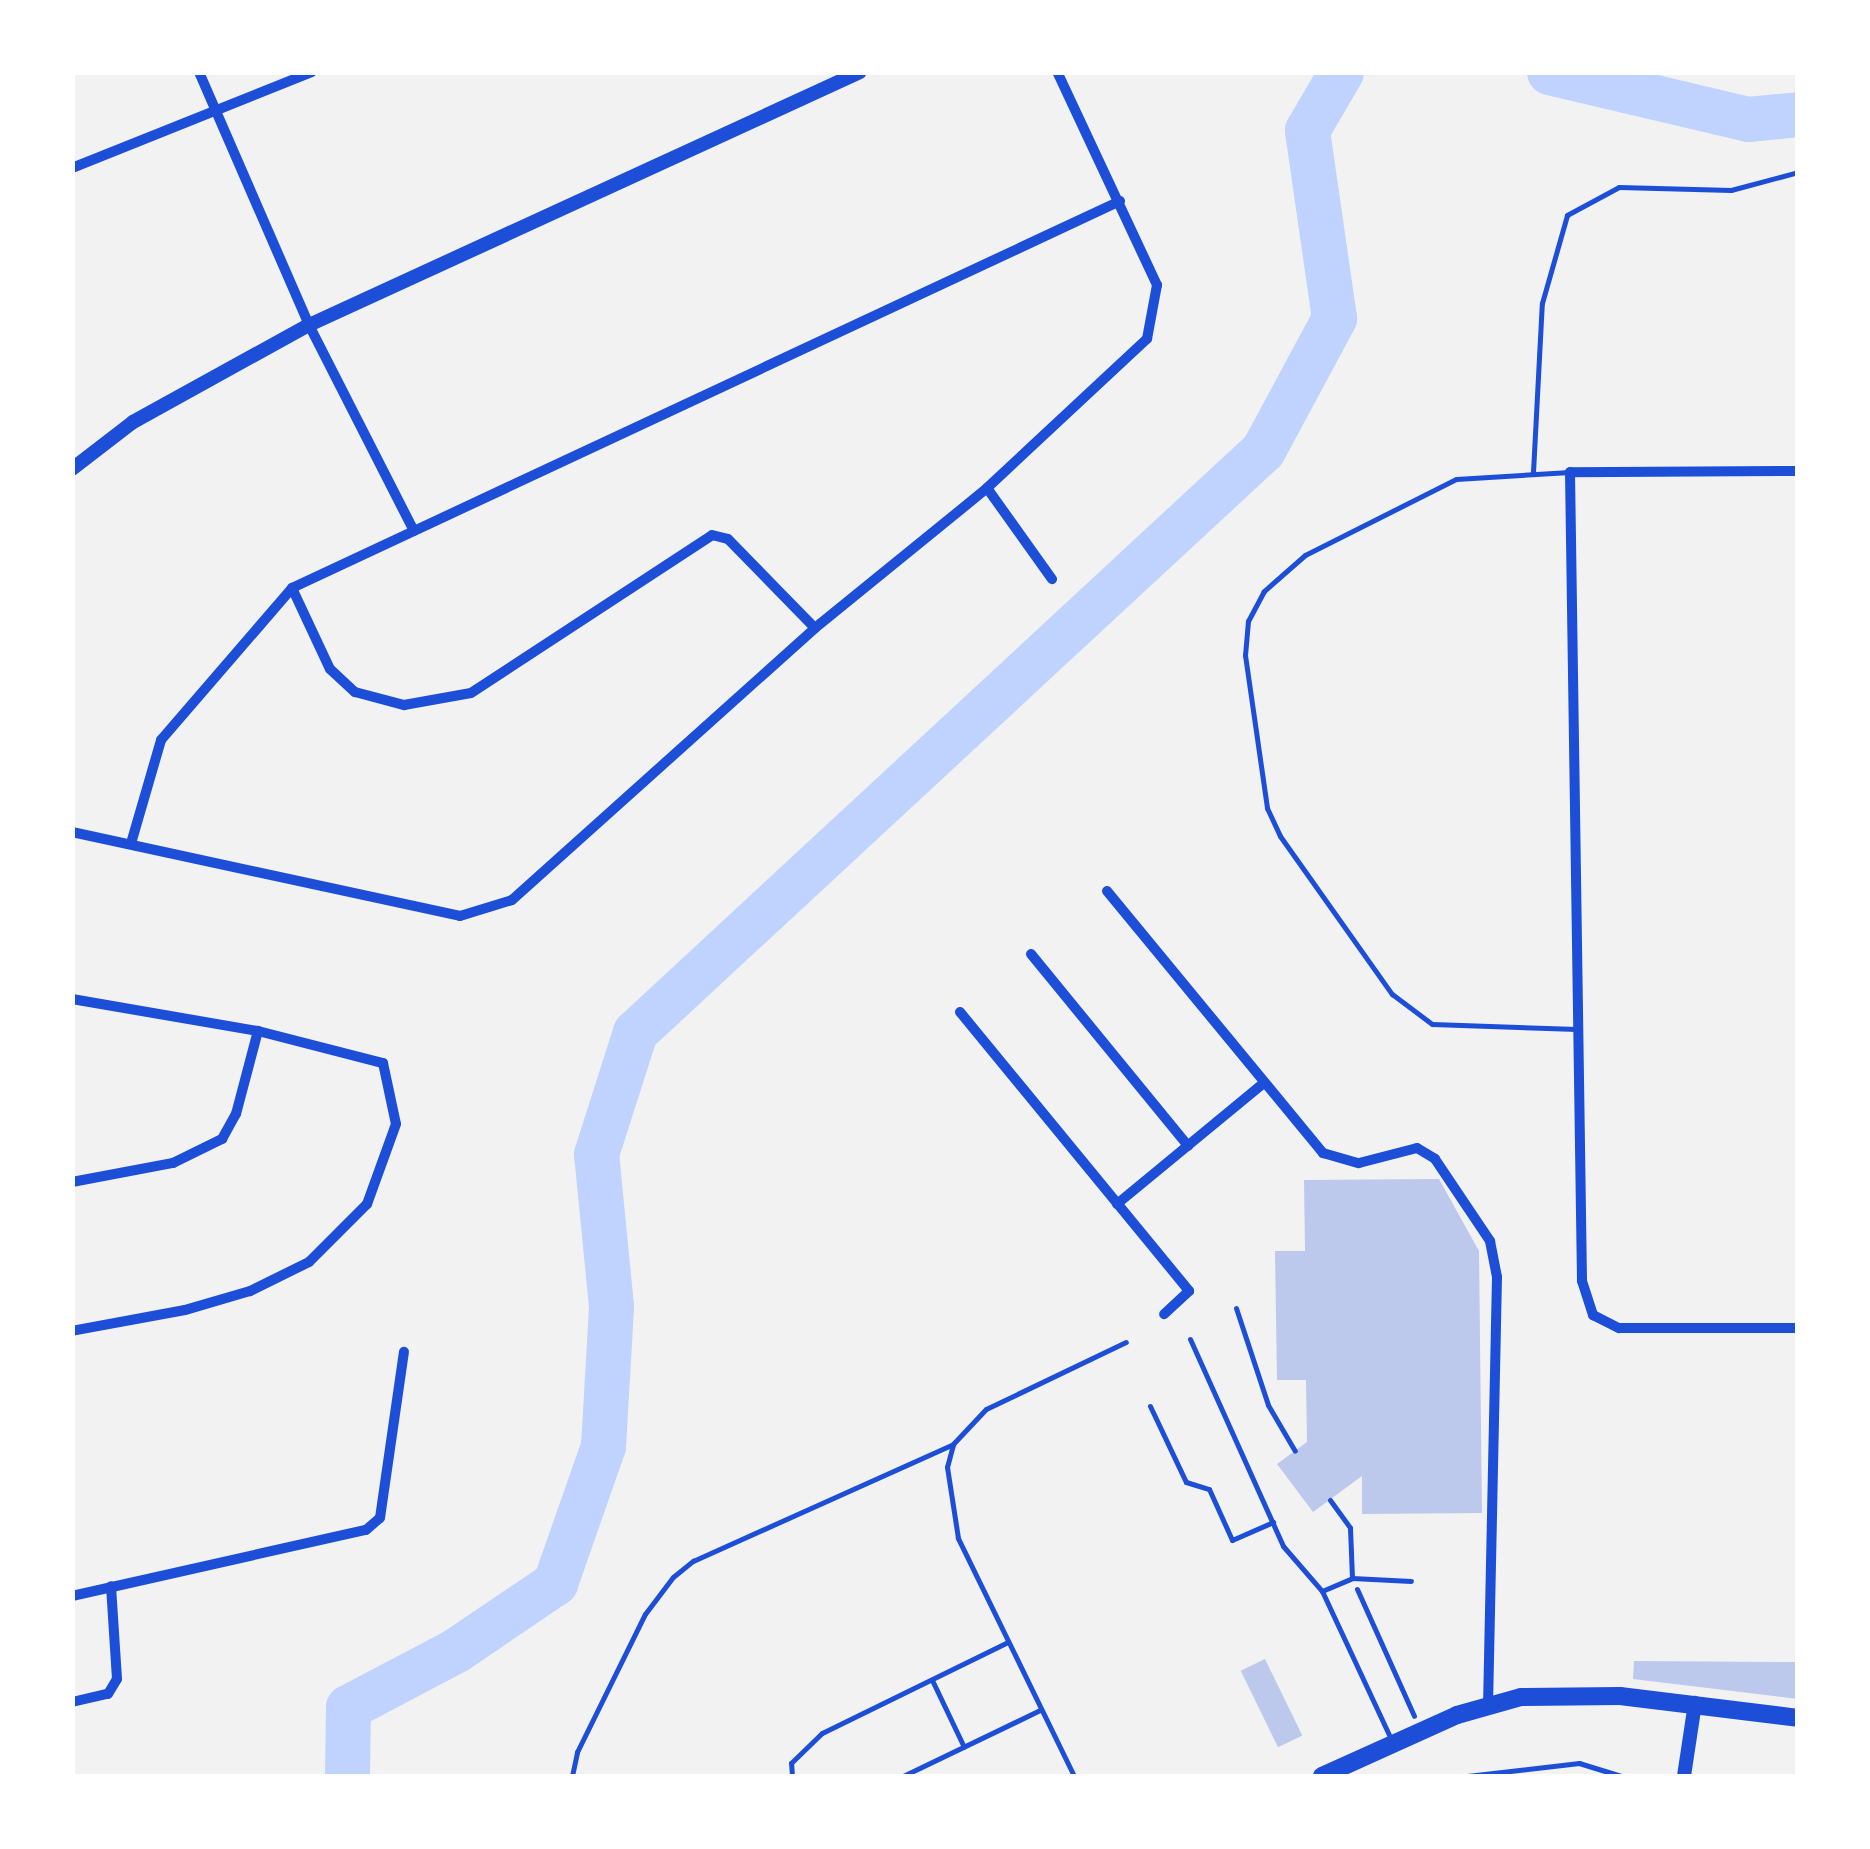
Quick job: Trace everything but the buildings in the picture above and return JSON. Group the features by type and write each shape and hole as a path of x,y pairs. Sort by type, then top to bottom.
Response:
{"main road":[{"path":"1322,1776 1488,1704 1554,1693 1695,1703 1798,1718"}],"street":[{"path":"199,72 211,110 309,325 414,531"},
{"path":"72,168 312,72"},
{"path":"72,470 133,422 309,325 860,72"},
{"path":"72,832 132,840 460,916 494,906 560,863 815,628 987,488 1147,339 1157,285 1057,72"},
{"path":"132,840 161,740 292,588 1120,201"},
{"path":"1798,472 1570,472 1582,1281 1594,1314 1619,1328 1798,1328"},
{"path":"987,488 1052,579"},
{"path":"292,588 330,669 355,692 404,705 471,692 712,535 728,539 815,628"},
{"path":"1107,891 1311,1140 1341,1162 1418,1148 1434,1159 1490,1241 1497,1277 1488,1704"},
{"path":"1030,954 1188,1146"},
{"path":"72,999 258,1031 384,1063 396,1124 367,1204 309,1262 250,1291 185,1310 72,1331"},
{"path":"960,1012 1189,1291 1164,1314"},
{"path":"72,1182 173,1163 222,1139 236,1114 258,1031"},
{"path":"1118,1204 1264,1083"},
{"path":"72,1596 366,1530 380,1518 404,1352"},
{"path":"72,1702 108,1694 116,1678 111,1586"},
{"path":"1684,1776 1695,1703"}],"lane":[{"path":"1533,472 1542,303 1567,215 1619,187 1731,190 1798,172"},
{"path":"1570,472 1533,472 1428,488 1305,555 1264,590 1248,621 1245,655 1267,808 1280,836 1392,994 1432,1024 1578,1029"},
{"path":"1236,1308 1268,1405 1295,1450"},
{"path":"1190,1339 1284,1546 1322,1591 1393,1743"},
{"path":"572,1776 577,1752 645,1614 674,1577 693,1561 954,1444 1007,1395 1126,1342"},
{"path":"1150,1406 1186,1482 1209,1489 1232,1540 1273,1522"},
{"path":"954,1444 948,1500 958,1538 1074,1776"},
{"path":"1330,1500 1350,1528 1352,1578"},
{"path":"1322,1591 1352,1578 1412,1581"},
{"path":"792,1776 791,1763 804,1745 1008,1642"},
{"path":"932,1680 964,1747"},
{"path":"904,1776 1041,1709"}],"path":[{"path":"1352,1578 1421,1730"},
{"path":"1467,1776 1579,1763 1621,1776"}],"waterway":[{"path":"347,1776 348,1707 456,1650 555,1583 603,1446 611,1306 596,1154 635,1032 1263,450 1334,318 1307,130 1341,72"},
{"path":"1549,72 1748,119 1798,114"}]}
